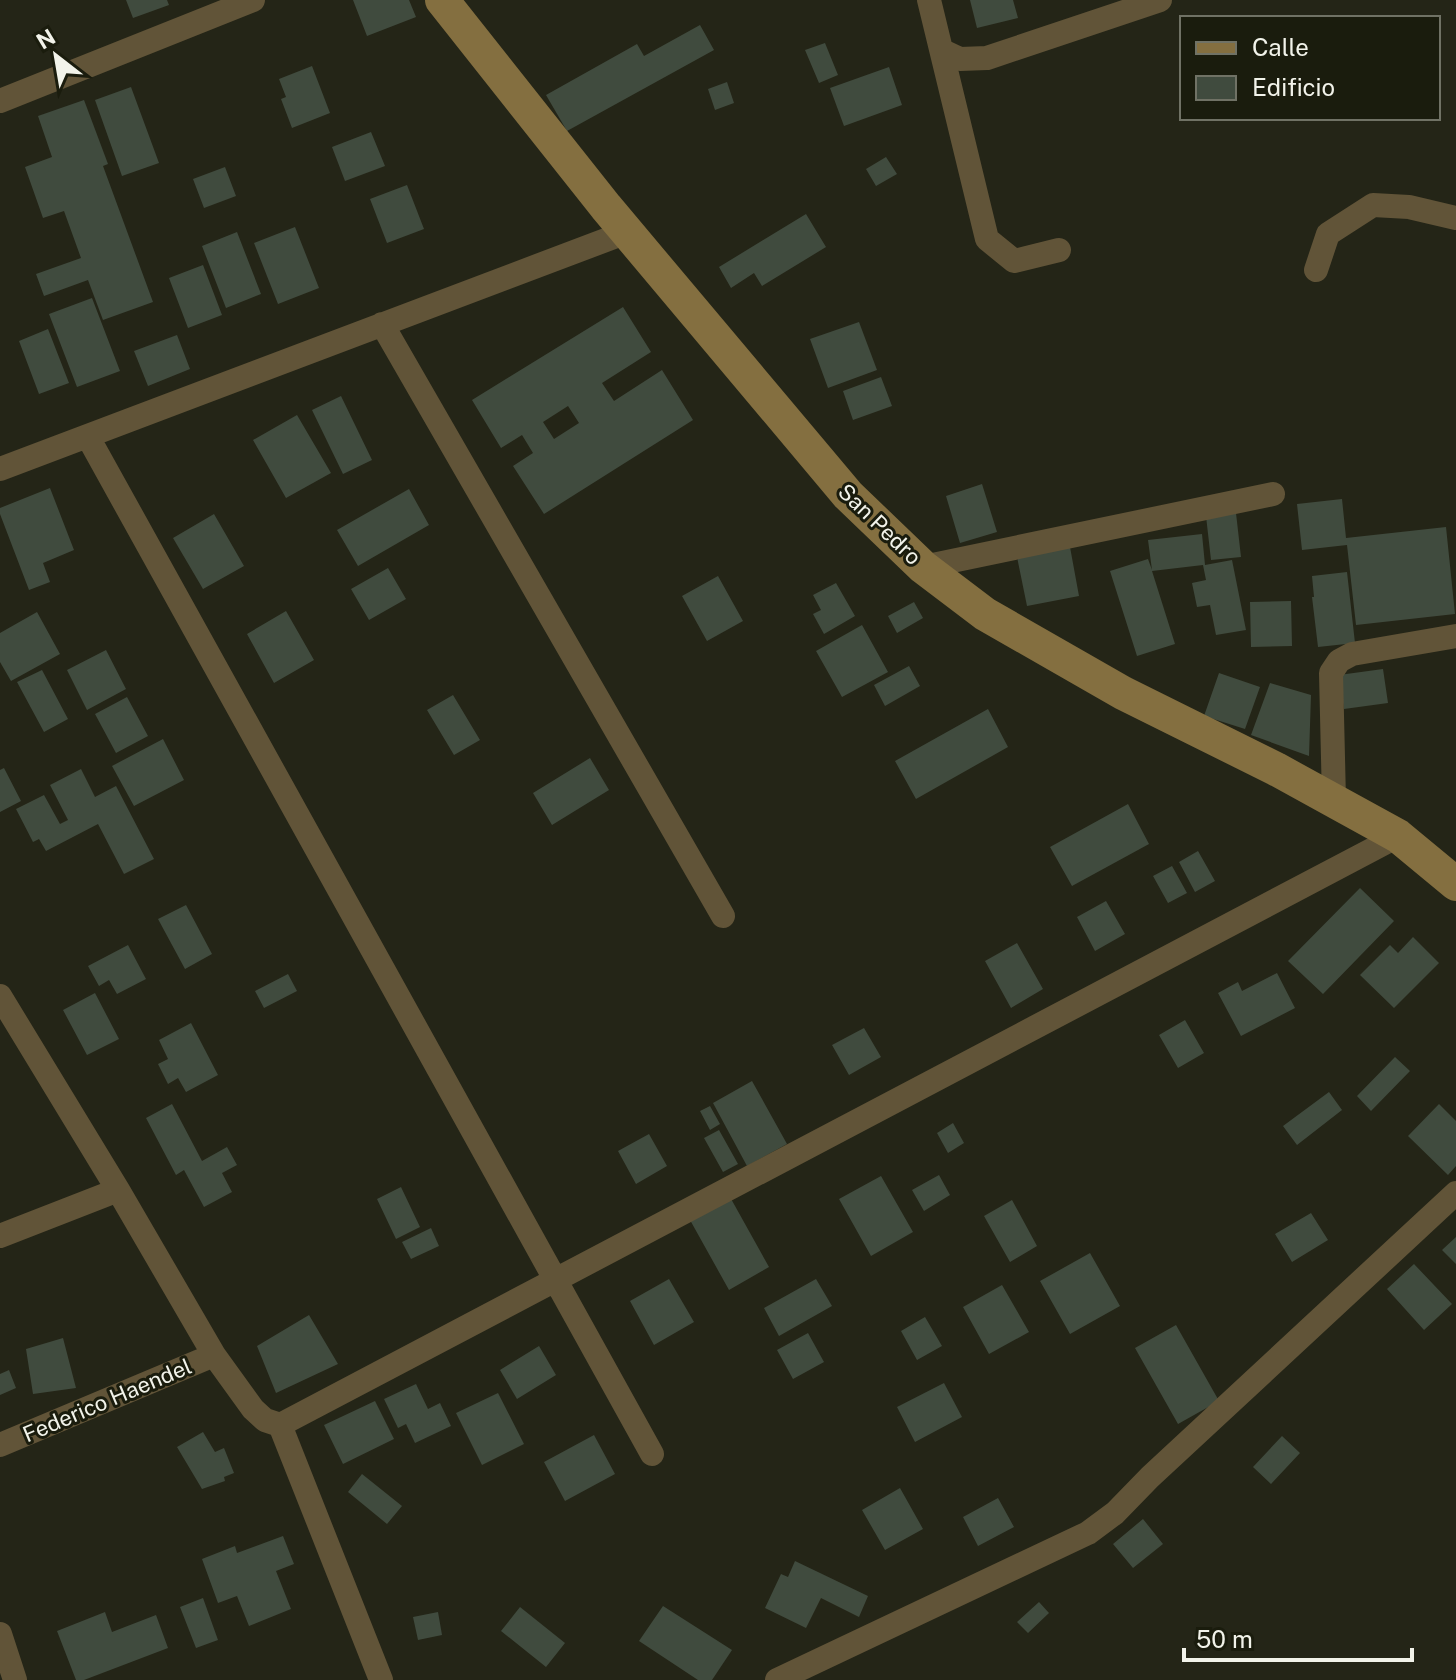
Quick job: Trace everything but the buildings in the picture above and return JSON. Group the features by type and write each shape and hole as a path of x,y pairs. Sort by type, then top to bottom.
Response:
{"main road":[{"name":"San Pedro","path":"442,0 627,232 848,495 923,567 985,614 1109,685 1276,769 1398,836 1456,884"}],"street":[{"path":"0,101 253,0"},
{"path":"929,0 987,239 1014,261 1059,250"},
{"path":"943,51 960,59 987,58 1160,0"},
{"path":"1316,270 1328,234 1373,205 1409,207 1456,218"},
{"path":"0,469 627,232"},
{"path":"382,324 723,916"},
{"path":"88,437 652,1454"},
{"path":"923,567 1273,494"},
{"path":"1334,800 1331,673 1339,661 1352,654 1456,636"},
{"path":"0,996 214,1355 253,1409 265,1420 280,1425 1398,836"},
{"path":"0,1236 118,1190"},
{"path":"777,1680 1088,1533 1115,1513 1161,1466 1456,1193"},
{"name":"Federico Haendel","path":"0,1445 214,1355"},
{"path":"280,1425 381,1680"},
{"path":"0,1634 15,1680"}]}
